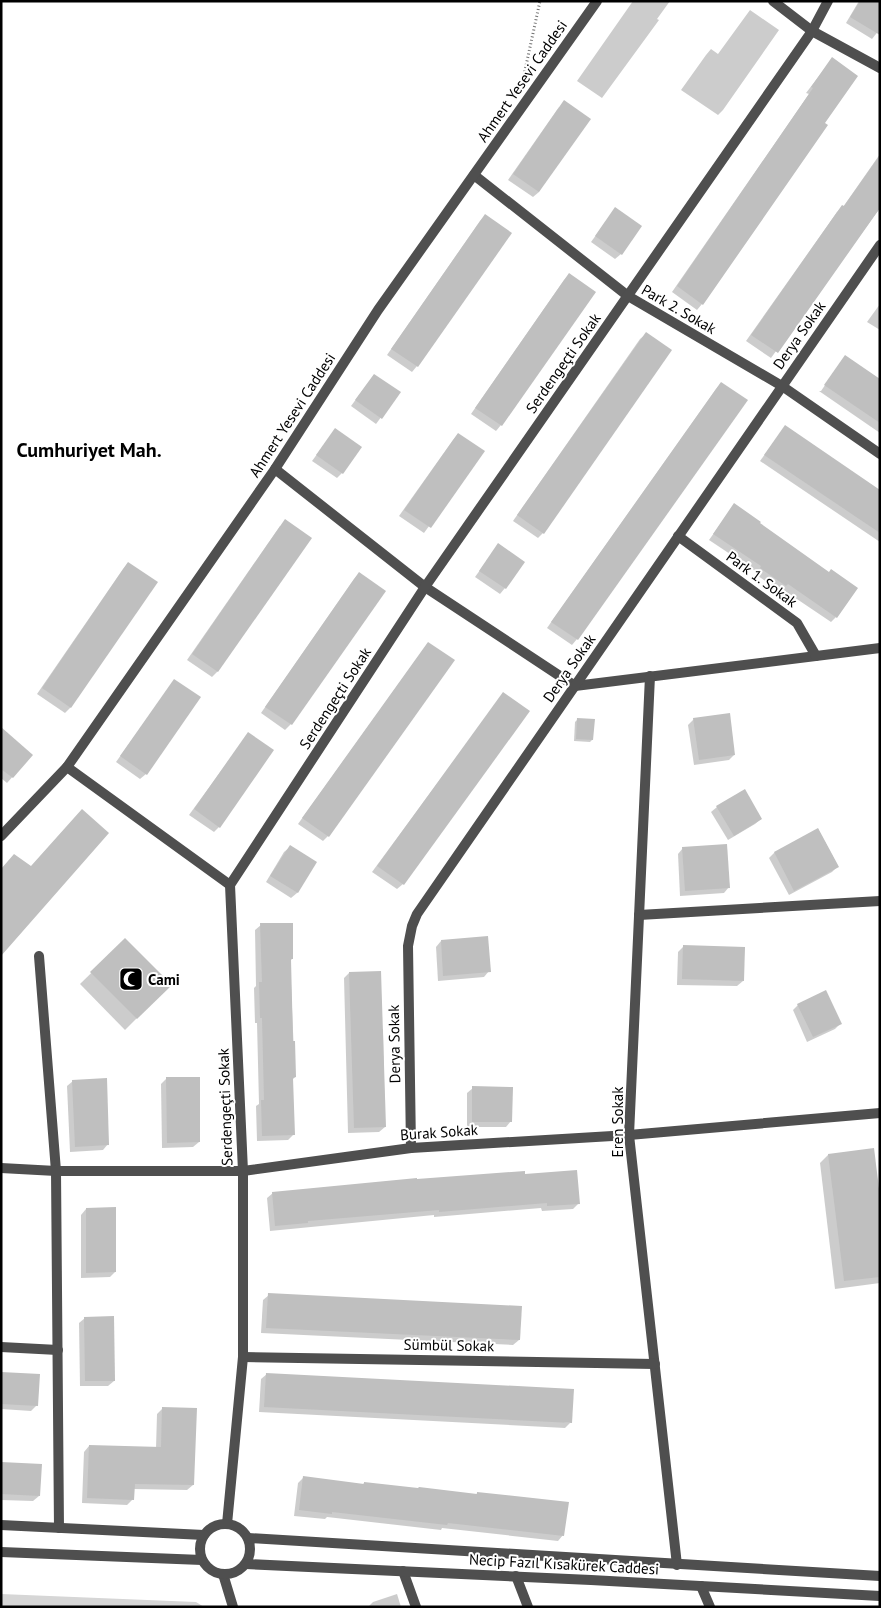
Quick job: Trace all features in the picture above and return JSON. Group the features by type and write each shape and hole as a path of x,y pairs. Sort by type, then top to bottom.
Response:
{"street":[{"name":"Ahmert Yesevi Caddesi","path":"1,836 67,767 275,469 378,310 597,1"},
{"path":"773,1 812,30 880,68"},
{"name":"Serdengeçti Sokak","path":"227,1524 243,1357 243,1171 230,885 425,587 812,30 828,1"},
{"name":"Park 2. Sokak","path":"474,175 628,296 782,386 880,454"},
{"name":"Derya Sokak","path":"411,1148 408,946 412,926 424,904 880,245"},
{"path":"275,469 425,587 575,686 880,648"},
{"name":"Park 1. Sokak","path":"678,536 796,623 816,656"},
{"name":"Eren Sokak","path":"650,676 629,1135 677,1565"},
{"path":"67,767 230,885"},
{"path":"639,915 880,901"},
{"path":"39,956 56,1170 60,1528"},
{"name":"Burak Sokak","path":"1,1168 243,1171 411,1148 629,1135 880,1113"},
{"path":"1,1347 58,1350"},
{"name":"Sümbül Sokak","path":"243,1357 654,1364"},
{"path":"219,1524 227,1524 236,1526 243,1531 248,1538 250,1547 250,1556 246,1564 232,1574 214,1572 207,1567 202,1560 200,1551 200,1543 204,1534 210,1528 219,1524"},
{"path":"1,1525 204,1534"},
{"name":"Necip Fazıl Kısakürek Caddesi","path":"248,1538 880,1576"},
{"path":"1,1552 202,1560"},
{"name":"Necip Fazıl Kısakürek Caddesi","path":"246,1564 516,1576 880,1596"},
{"path":"403,1571 416,1607"},
{"path":"223,1574 234,1607"},
{"path":"516,1576 528,1607"},
{"path":"700,1586 710,1607"}],"path":[{"path":"524,105 521,90 540,1"}],"shaded area":[{"path":"1,1594 196,1602 204,1607 1,1607"}],"building":[{"path":"860,1 880,1 880,35 850,17"},
{"path":"832,57 858,76 825,123 828,125 703,305 677,286 813,88 811,87"},
{"path":"564,100 591,119 539,192 513,174"},
{"path":"880,155 880,208 778,353 751,335 842,205 844,206"},
{"path":"615,207 642,226 622,255 595,236"},
{"path":"485,214 512,233 418,367 391,349"},
{"path":"569,273 596,292 502,426 475,408"},
{"path":"646,332 672,350 544,534 517,515"},
{"path":"845,355 880,379 880,423 824,385"},
{"path":"374,374 401,392 382,419 355,400"},
{"path":"721,382 748,400 578,640 551,622"},
{"path":"785,425 880,490 880,533 764,455"},
{"path":"335,428 362,447 343,474 316,455"},
{"path":"458,433 485,451 431,528 404,510"},
{"path":"734,503 829,572 831,569 858,588 837,618 788,584 786,586 760,568 761,566 713,534"},
{"path":"285,519 312,538 218,672 192,654"},
{"path":"498,543 525,562 506,589 479,571"},
{"path":"128,562 158,582 71,708 42,688"},
{"path":"359,572 386,591 292,725 265,707"},
{"path":"428,642 455,660 329,837 302,818"},
{"path":"174,679 201,697 147,775 120,756"},
{"path":"503,692 530,711 404,885 377,866"},
{"path":"730,713 735,755 699,760 693,718"},
{"path":"577,718 595,719 593,740 576,739"},
{"path":"1,727 33,755 13,778 1,769"},
{"path":"248,732 274,750 220,828 194,809"},
{"path":"745,789 762,819 734,836 716,806"},
{"path":"82,809 109,833 1,956 1,869 14,854 31,866"},
{"path":"818,828 839,867 794,891 774,852"},
{"path":"727,844 730,888 685,891 682,847"},
{"path":"290,845 317,862 298,893 270,876"},
{"path":"260,923 293,923 293,959 291,959 296,1077 293,1078 295,1135 262,1136 261,1100 264,1100 259,982 262,982"},
{"path":"488,936 491,972 443,976 441,940"},
{"name":"Cami","path":"125,938 172,985 137,1019 90,972"},
{"path":"683,945 745,947 744,981 682,979"},
{"path":"381,971 386,1127 354,1128 349,972"},
{"path":"826,990 842,1024 813,1037 797,1004"},
{"path":"166,1077 200,1077 200,1142 167,1143"},
{"path":"107,1078 109,1145 75,1147 72,1080"},
{"path":"472,1086 513,1087 512,1122 472,1122"},
{"path":"874,1148 880,1197 880,1277 844,1281 828,1154"},
{"path":"577,1170 580,1204 547,1206 547,1203 439,1212 439,1210 308,1221 308,1223 275,1226 272,1192 417,1178 525,1171 525,1174"},
{"path":"116,1207 116,1272 86,1273 86,1208"},
{"path":"268,1293 522,1306 520,1340 266,1328"},
{"path":"114,1316 115,1381 85,1381 84,1317"},
{"path":"1,1372 40,1374 38,1406 1,1404"},
{"path":"266,1373 574,1389 572,1423 264,1407"},
{"path":"162,1407 197,1408 194,1485 135,1484 134,1500 87,1498 89,1445 161,1447"},
{"path":"1,1462 42,1464 40,1496 1,1494"},
{"path":"303,1476 364,1484 364,1482 569,1502 564,1536 448,1523 447,1525 299,1510"}],"place":[{"name":"Cami","path":"131,979"}],"district":[{"name":"Cumhuriyet Mah.","path":"89,450"}]}
